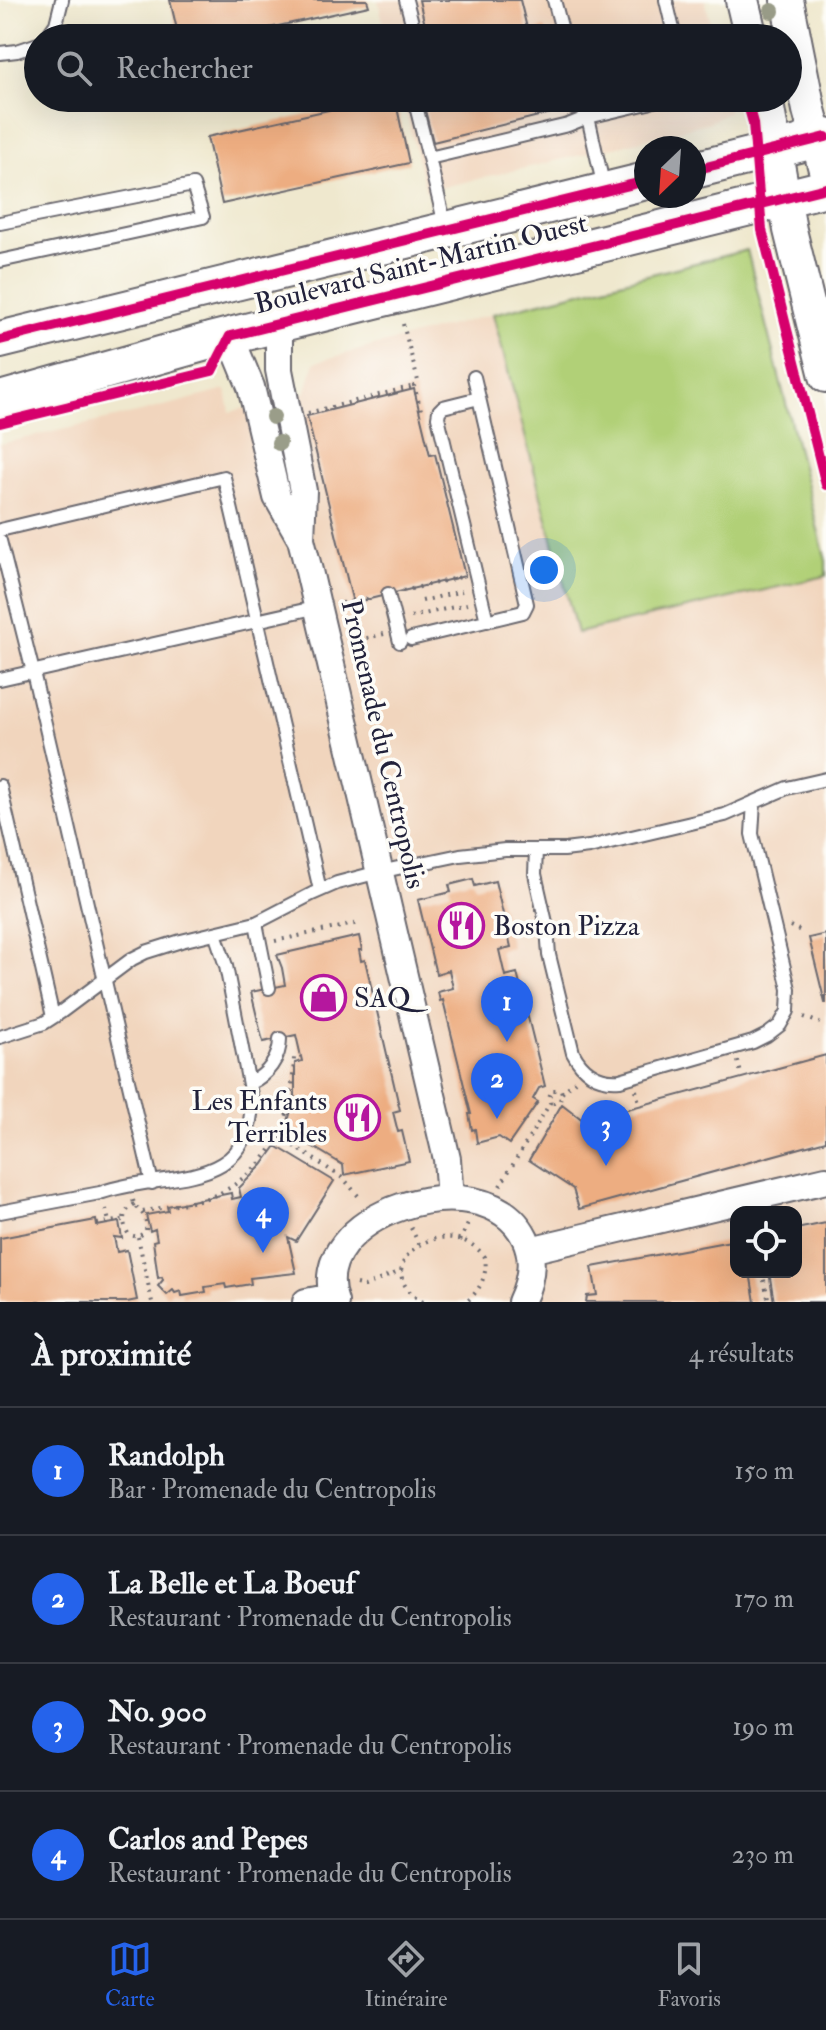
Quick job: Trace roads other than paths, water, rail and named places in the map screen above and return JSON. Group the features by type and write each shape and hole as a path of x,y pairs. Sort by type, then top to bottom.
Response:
{"main road":[{"path":"706,167 821,138"},
{"name":"Boulevard Saint-Martin Ouest","path":"0,340 634,184"},
{"name":"Boulevard Saint-Martin Ouest","path":"0,400 230,336 826,188"}],"street":[{"path":"742,0 748,24"},
{"path":"787,0 792,24"},
{"path":"802,78 806,99 821,138 826,173"},
{"path":"769,112 790,230 826,376"},
{"name":"Promenade du Centropolis","path":"279,324 278,364 303,491 301,539"},
{"name":"Promenade du Centropolis","path":"230,336 248,376 277,497 301,539 330,605 379,872 447,1159 450,1198"},
{"path":"530,1250 826,1180"},
{"path":"306,1302 340,1294 331,1277 335,1261 342,1247 371,1222 409,1203 450,1198 480,1203 501,1211 518,1226 530,1250 532,1268 521,1302"}],"lane":[{"path":"56,24 62,0"},
{"path":"406,0 412,24"},
{"path":"554,0 560,24"},
{"path":"666,0 672,24"},
{"path":"0,53 24,49"},
{"path":"418,112 446,231"},
{"path":"585,112 605,191"},
{"path":"429,158 609,112"},
{"path":"0,223 193,185 203,217 0,261"},
{"path":"382,596 406,640 523,612 527,604 474,377"},
{"path":"479,398 443,407 438,417 487,621"},
{"path":"0,530 224,477 320,890"},
{"path":"0,541 152,1183"},
{"path":"0,679 330,605"},
{"path":"0,1037 29,1029 53,1017 146,952 256,923 337,883 460,855 589,847 725,815 787,788 826,779"},
{"path":"0,786 53,1017"},
{"path":"536,850 535,874 547,927 549,955 573,1053 589,1073 606,1080 620,1080 753,1042 774,1031 788,1011 789,989 752,834 754,802"},
{"path":"256,923 269,988"},
{"path":"0,1212 209,1171 226,1162 241,1145 252,1111 250,1083 226,966 215,933"},
{"path":"250,1083 261,1077 271,1065 280,1039"}],"place":[{"name":"Boston Pizza","path":"462,926"},
{"name":"SAQ","path":"323,998"},
{"name":"Randolph","path":"507,1042"},
{"name":"Les Enfants Terribles","path":"358,1117"},
{"name":"La Belle et La Boeuf","path":"497,1119"},
{"name":"No. 900","path":"606,1166"},
{"name":"Carlos and Pepes","path":"263,1253"}]}
